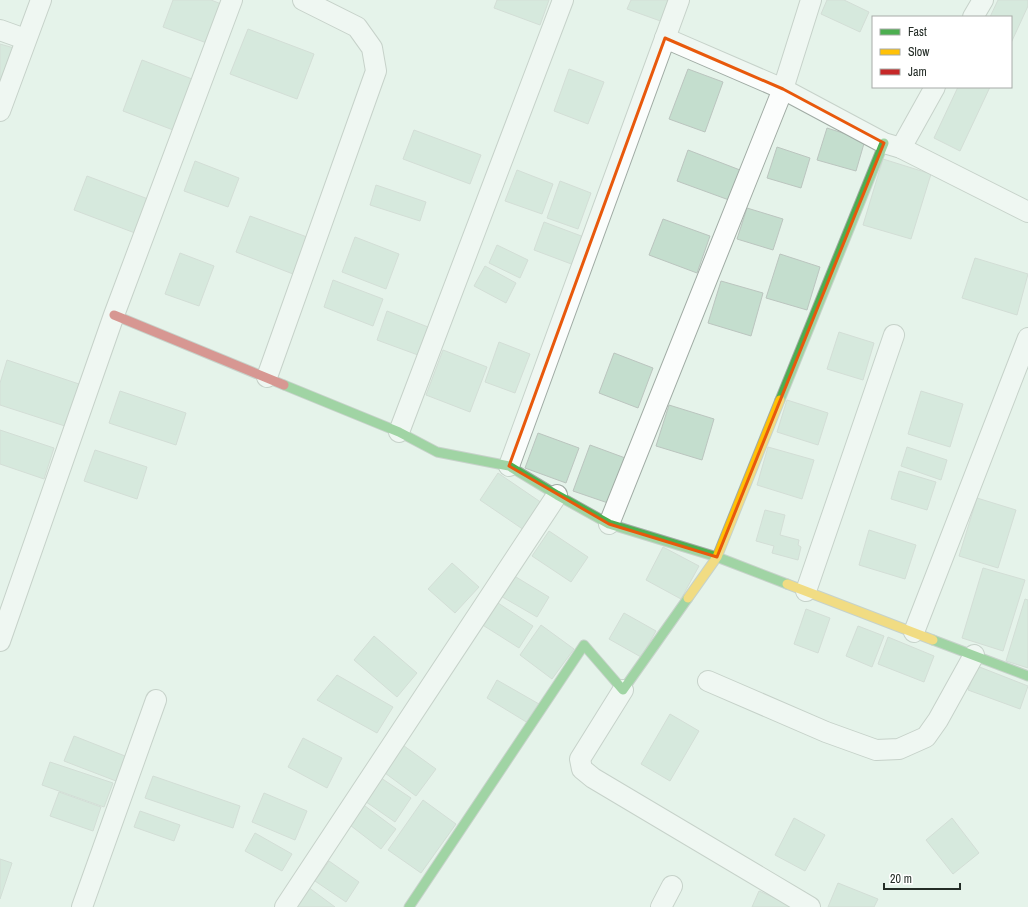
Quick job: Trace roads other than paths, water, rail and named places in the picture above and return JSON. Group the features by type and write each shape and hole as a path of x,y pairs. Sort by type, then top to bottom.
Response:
{"street":[{"path":"0,111 40,0"},
{"path":"0,640 114,314 232,0"},
{"path":"267,377 376,71 372,48 357,27 303,0"},
{"path":"399,432 563,0"},
{"path":"509,466 679,0"},
{"path":"609,524 783,90 811,0"},
{"path":"974,16 982,0"},
{"path":"0,30 26,39"},
{"path":"665,38 783,90 892,146 1028,212"},
{"path":"810,907 593,778 582,769 580,759 623,690 717,558 892,146 934,88"},
{"path":"114,314 399,432 437,452 509,466 609,524 717,558 1028,676"},
{"path":"806,591 894,335"},
{"path":"914,632 1028,338"},
{"path":"284,907 557,495"},
{"path":"409,907 584,645 623,690"},
{"path":"708,681 826,732 876,750 899,749 926,737 938,720 974,655"},
{"path":"82,907 156,700"},
{"path":"661,907 672,886"}]}
